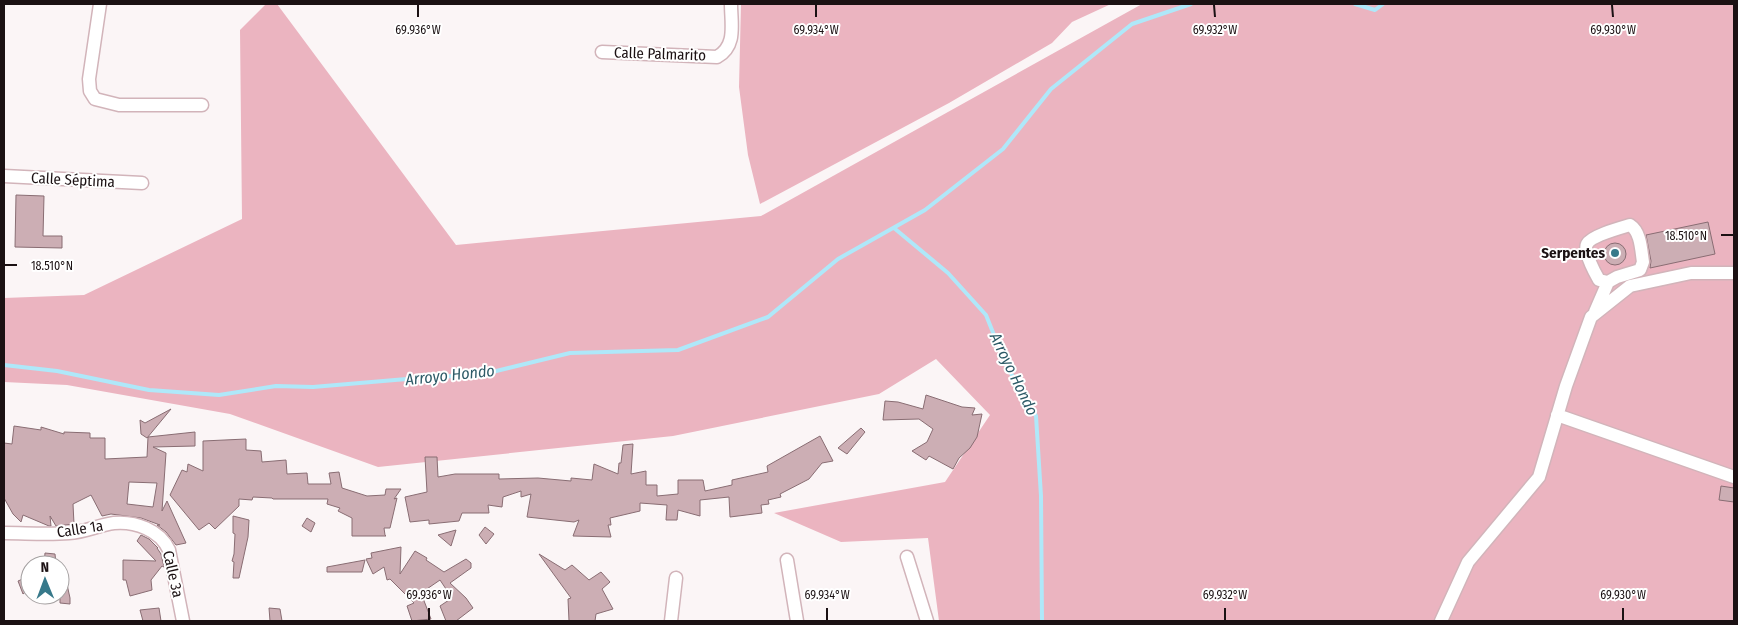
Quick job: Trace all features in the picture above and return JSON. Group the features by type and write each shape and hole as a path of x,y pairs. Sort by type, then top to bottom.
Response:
{"street":[{"path":"100,4 89,79 90,91 95,99 119,105 202,105"},
{"name":"Calle Palmarito","path":"602,52 717,57 726,52 731,43 732,4"},
{"name":"Calle Séptima","path":"4,176 142,183"},
{"path":"1594,315 1608,282 1617,277 1640,270 1642,267 1643,262 1638,233 1630,225 1593,238 1587,243 1585,250 1599,280 1608,282"},
{"path":"1441,621 1468,562 1539,477 1572,369 1591,317 1630,286 1691,274 1734,272"},
{"path":"1558,414 1734,477"},
{"name":"Calle 1a","path":"4,533 73,533 114,523 142,526 154,532"},
{"name":"Calle 3a","path":"154,532 166,542 169,550 183,621"},
{"path":"908,557 927,621"},
{"path":"787,560 797,621"},
{"path":"670,621 676,578"}],"shaded area":[{"path":"266,4 277,4 456,245 761,216 1142,4 1734,4 1734,621 939,621 928,538 841,542 774,513 945,482 990,415 936,359 879,394 673,436 378,467 230,414 67,385 4,382 4,298 84,295 242,219 240,30"},
{"path":"741,4 1111,4 1072,22 1052,43 949,103 760,204 748,155 739,87"}],"building":[{"path":"16,195 44,196 43,236 62,236 62,248 15,247"},
{"path":"1708,222 1715,254 1650,268 1651,261 1646,235"},
{"name":"Serpentes","path":"1615,243 1623,246 1626,254 1623,262 1615,265 1607,262 1604,254 1607,246"},
{"path":"926,395 962,407 975,408 972,415 982,414 977,437 970,448 959,458 953,469 929,456 926,460 912,451 927,442 933,429 919,419 883,420 885,401 898,402 923,409"},
{"path":"171,409 147,438 141,434 140,420 145,423"},
{"path":"14,426 41,430 41,427 64,434 64,432 90,433 90,438 105,438 105,459 147,457 148,437 195,432 195,446 153,447 166,453 162,511 167,501 186,543 176,545 166,532 157,525 160,525 141,518 111,514 102,516 91,495 73,504 74,524 56,526 50,516 51,526 23,515 21,522 13,514 4,498 4,443 12,444","holes":["129,482 157,483 153,507 127,504"]},
{"path":"861,428 865,432 847,454 838,448"},
{"path":"820,436 833,461 822,463 809,479 780,494 781,497 768,500 769,504 761,505 762,513 730,517 729,497 700,500 700,516 678,510 677,520 666,520 667,505 640,503 640,511 610,518 611,525 608,525 611,537 573,536 579,520 574,522 527,517 531,494 521,497 521,491 503,497 502,507 488,505 489,513 462,513 459,521 429,524 429,520 410,522 405,497 427,492 425,457 437,457 438,477 455,474 499,474 499,479 538,478 571,481 571,478 592,480 594,464 618,474 623,445 633,444 631,474 646,471 646,485 657,485 657,496 678,494 678,480 703,480 705,491 732,485 732,480 768,472 767,466"},
{"path":"246,439 246,450 261,451 262,462 286,460 287,474 307,473 308,484 331,484 329,473 339,472 342,488 367,496 385,495 386,489 401,489 394,499 397,498 390,528 384,528 386,536 352,536 352,518 338,511 340,508 327,504 328,499 253,497 252,500 239,499 239,506 215,529 209,523 199,530 170,495 182,470 187,472 188,464 203,471 203,441"},
{"path":"1721,486 1734,488 1734,502 1719,500"},
{"path":"233,516 249,520 248,537 239,578 233,578 234,562 232,561 235,534 233,533"},
{"path":"307,518 315,523 311,532 302,526"},
{"path":"485,527 494,534 486,544 479,535"},
{"path":"456,530 451,546 438,535"},
{"path":"141,535 149,539 158,548 164,567 162,566 151,580 152,590 130,596 126,580 123,580 123,560 156,561 137,541"},
{"path":"401,547 400,574 415,551 444,572 466,559 471,563 471,568 450,583 466,598 473,608 456,621 446,621 440,606 452,598 440,580 421,593 431,619 412,621 407,606 414,603 390,579 387,580 384,567 373,574 366,559 372,558 371,553"},
{"path":"539,554 565,570 572,565 589,580 601,572 610,582 602,589 613,609 596,614 595,621 569,621 568,599 571,598"},
{"path":"365,560 362,572 327,572 327,567"},
{"path":"159,608 161,621 143,621 140,610"},
{"path":"269,608 280,609 282,621 270,621"}],"waterway":[{"name":"Arroyo Hondo","path":"4,365 57,371 149,390 219,395 276,386 313,387 430,377 480,375 570,353 678,350 768,317 838,259 925,210 1003,149 1051,89 1132,24 1191,4"},
{"name":"Arroyo Hondo","path":"1355,4 1375,10 1383,4"},
{"name":"Arroyo Hondo","path":"894,228 948,273 986,315 1006,365 1036,416 1041,496 1042,621"}],"place":[{"name":"Serpentes","path":"1615,253"}]}
